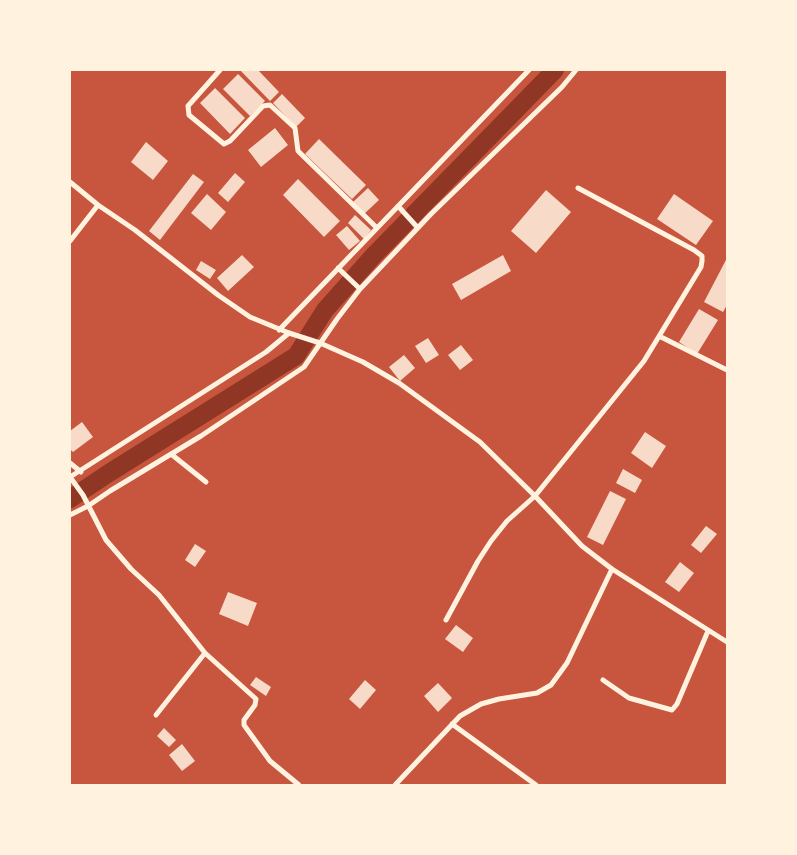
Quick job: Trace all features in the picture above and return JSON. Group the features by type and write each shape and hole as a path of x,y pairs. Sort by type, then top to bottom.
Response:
{"street":[{"path":"220,70 188,106 188,115 224,144 230,141 263,106 270,105 295,128 298,151 377,228"},
{"path":"279,330 530,70"},
{"path":"70,515 88,506 172,454 304,367 318,342 360,289 418,228 576,70"},
{"path":"70,182 98,205 135,230 218,295 250,317 292,335 318,342 363,362 399,383 480,442 582,546 612,569 727,642"},
{"path":"446,620 491,541 507,521 535,496 644,361 698,272 702,261 702,256 694,250 578,188"},
{"path":"70,240 98,205"},
{"path":"399,207 418,228"},
{"path":"339,270 352,284 360,289"},
{"path":"292,335 71,478 83,495 106,540 120,557 159,595 205,652 256,699 255,705 244,720 244,724 270,761 299,785"},
{"path":"659,336 727,370"},
{"path":"172,454 206,482"},
{"path":"70,463 81,472"},
{"path":"395,785 460,716 481,704 499,699 537,694 552,685 567,663 612,569"},
{"path":"603,680 630,698 672,710 677,704 708,631"},
{"path":"156,715 205,652"},
{"path":"452,724 536,785"}],"building":[{"path":"240,70 258,70 279,92 270,101"},
{"path":"238,74 265,101 250,116 223,89"},
{"path":"215,88 245,118 230,134 200,103"},
{"path":"282,94 305,118 296,127 273,103"},
{"path":"275,128 288,145 261,167 248,150"},
{"path":"319,139 366,185 352,199 305,154"},
{"path":"146,142 168,161 153,180 131,162"},
{"path":"235,173 245,182 228,202 218,193"},
{"path":"193,174 204,182 160,240 149,231"},
{"path":"298,179 340,221 324,237 283,195"},
{"path":"368,188 379,200 364,214 353,202"},
{"path":"546,190 571,212 536,253 511,231"},
{"path":"207,194 226,212 211,230 191,213"},
{"path":"674,194 713,221 696,245 657,219"},
{"path":"355,215 371,230 364,239 348,223"},
{"path":"347,226 360,241 349,250 336,235"},
{"path":"242,255 254,267 228,291 217,278"},
{"path":"503,255 511,271 461,300 452,284"},
{"path":"727,258 727,305 723,312 704,302"},
{"path":"201,261 216,270 210,279 196,270"},
{"path":"699,309 718,320 697,354 679,342"},
{"path":"428,338 439,355 426,363 415,346"},
{"path":"461,345 473,360 460,370 448,355"},
{"path":"404,355 415,368 400,381 389,367"},
{"path":"82,422 93,437 73,452 70,449 70,431"},
{"path":"645,432 666,446 652,468 631,453"},
{"path":"623,469 642,480 635,493 616,483"},
{"path":"610,491 626,499 603,545 587,537"},
{"path":"706,526 717,534 701,553 691,545"},
{"path":"195,544 206,551 195,567 185,560"},
{"path":"680,562 694,573 679,592 665,582"},
{"path":"228,592 257,603 248,626 219,614"},
{"path":"456,625 473,638 463,652 445,639"},
{"path":"256,677 271,687 266,696 250,685"},
{"path":"365,680 376,690 360,709 349,699"},
{"path":"438,683 452,698 438,712 424,696"},
{"path":"164,728 176,740 169,747 157,736"},
{"path":"182,744 195,761 182,771 169,755"}],"waterway":[{"path":"70,499 296,356 325,310 374,255 555,70"}]}
